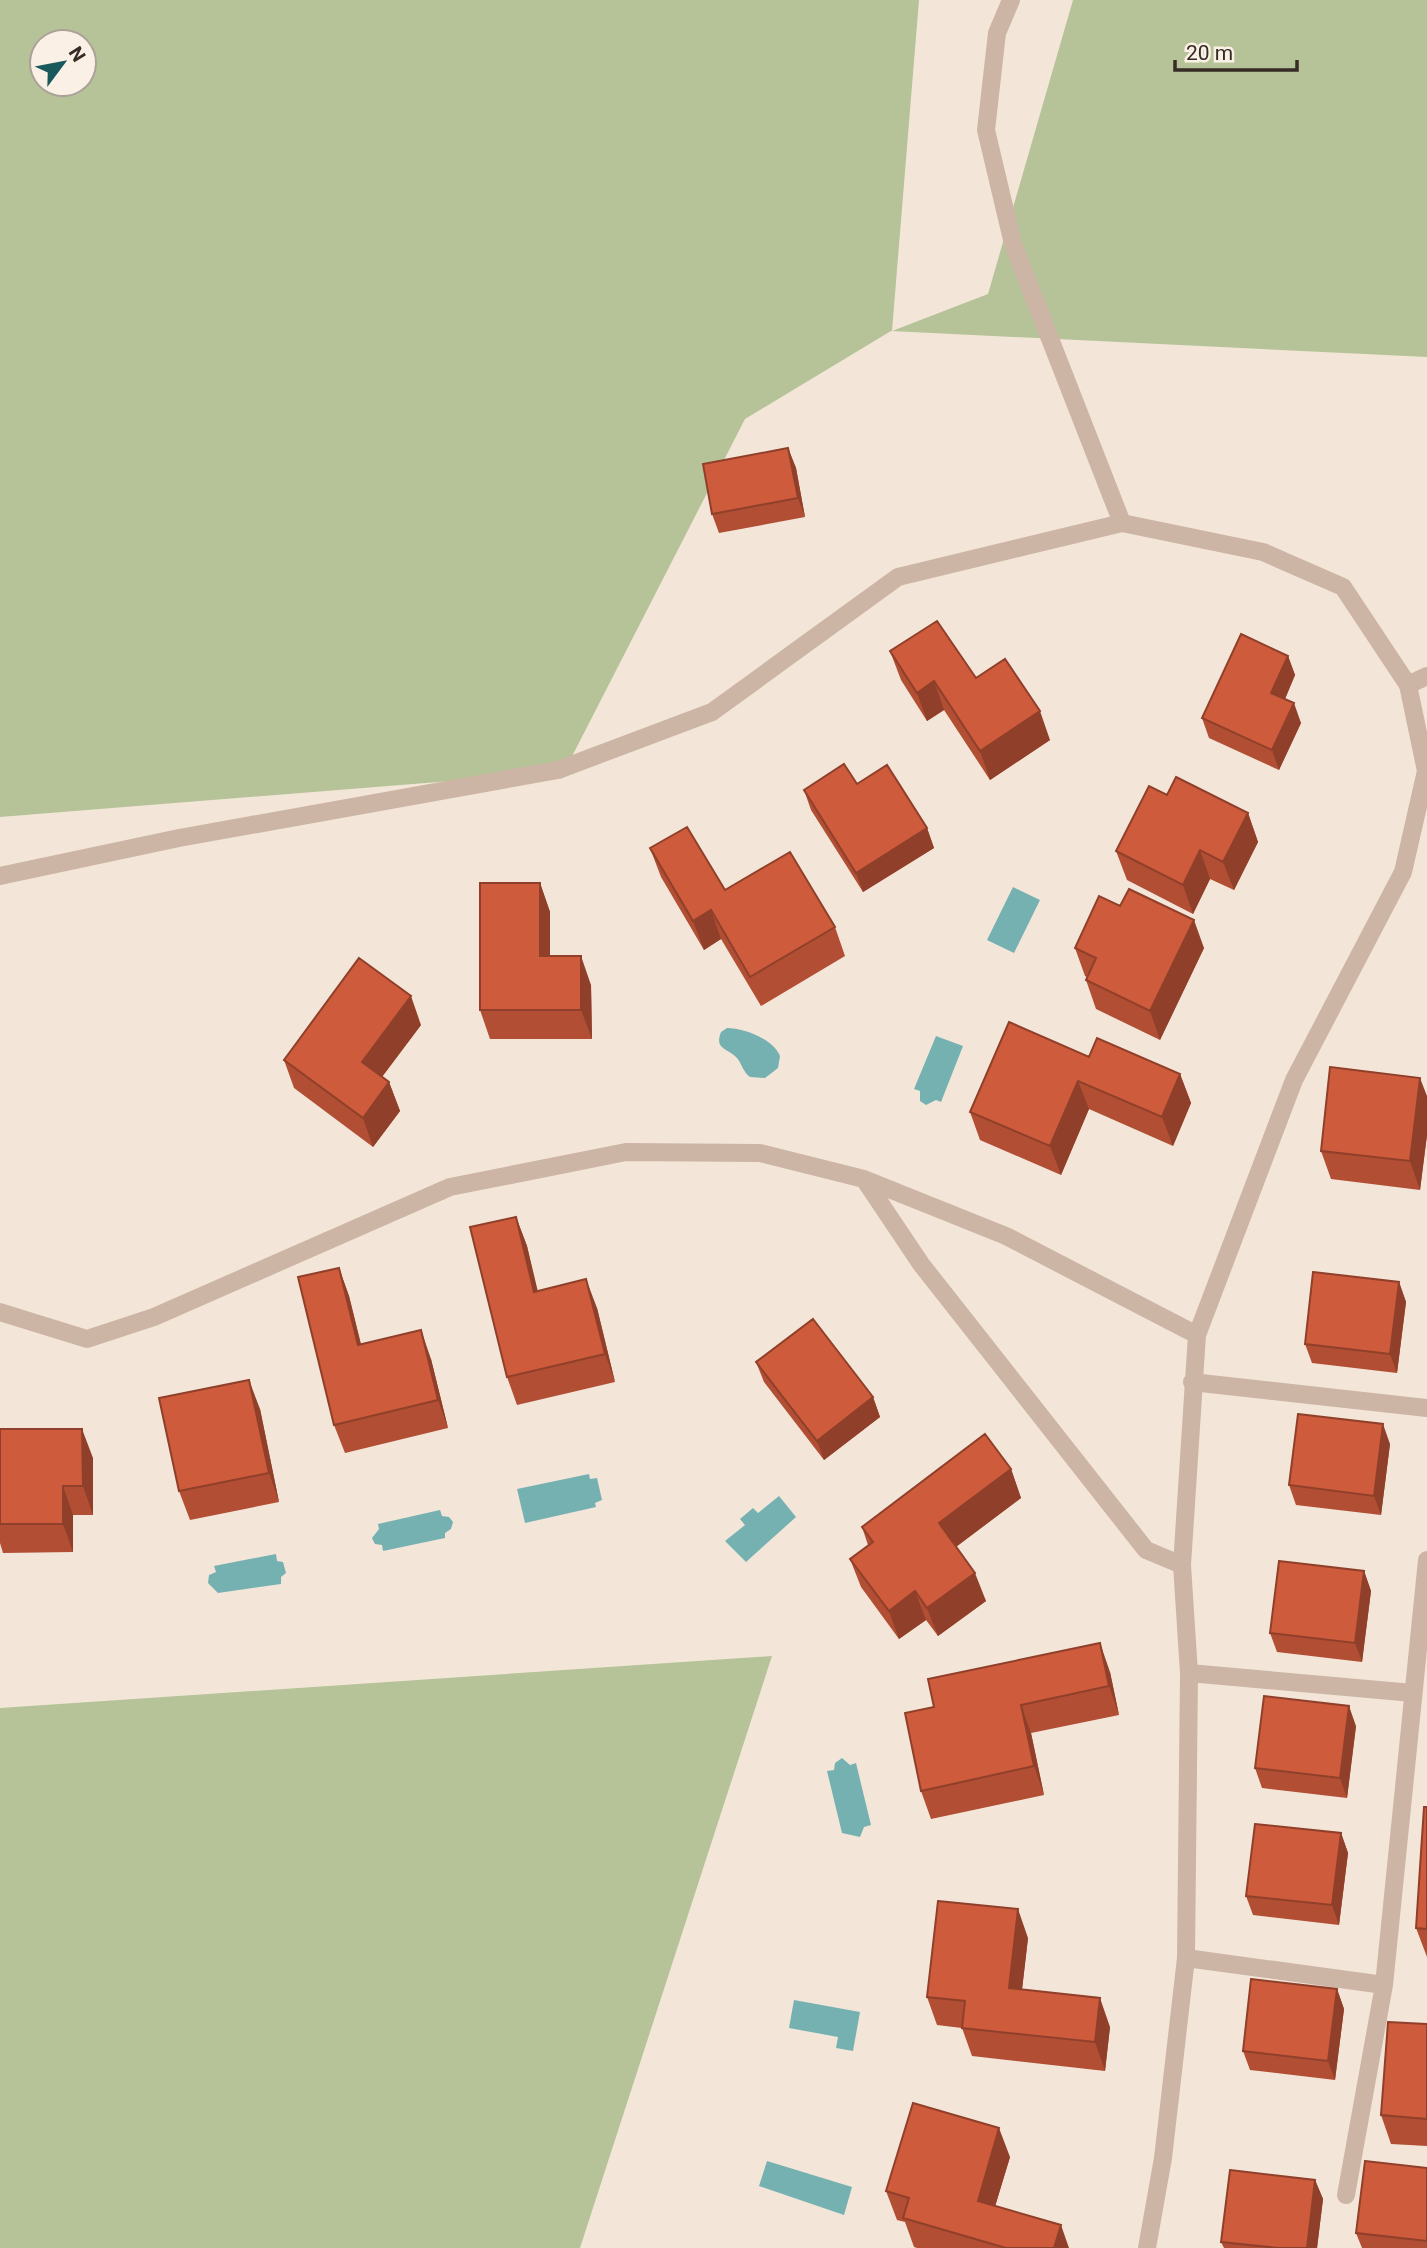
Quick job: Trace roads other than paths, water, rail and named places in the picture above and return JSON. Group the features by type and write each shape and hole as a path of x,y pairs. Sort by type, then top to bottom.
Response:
{"street":[{"path":"1011,0 997,33 986,130 1013,244 1122,523"},
{"path":"0,876 178,838 558,770 712,712 898,577 1122,523 1263,552 1343,587 1408,685 1426,771 1403,872 1294,1080 1197,1335 1182,1565 1189,1673 1186,1958 1163,2158 1147,2248"},
{"path":"1408,685 1427,676"},
{"path":"0,1312 87,1339 154,1317 450,1187 626,1152 760,1153 864,1179 1006,1236 1197,1335"},
{"path":"864,1179 921,1265 1146,1550 1182,1565"},
{"path":"1192,1381 1427,1408"},
{"path":"1346,2195 1384,1985 1427,1560"},
{"path":"1189,1673 1413,1693"},
{"path":"1186,1958 1384,1985"}],"water":[{"path":"1013,887 1040,900 1014,953 987,940"},
{"path":"727,1028 749,1032 771,1044 780,1056 778,1068 765,1078 750,1077 737,1058 719,1042 721,1032"},
{"path":"936,1036 963,1046 941,1102 936,1100 926,1105 920,1101 920,1091 914,1089"},
{"path":"589,1474 590,1479 597,1478 602,1500 595,1503 596,1507 525,1523 517,1489"},
{"path":"779,1496 796,1517 746,1562 725,1541 745,1525 740,1519 753,1508 758,1513"},
{"path":"440,1510 442,1516 449,1517 453,1522 451,1529 445,1533 445,1538 383,1551 382,1545 375,1544 372,1538 379,1529 378,1524"},
{"path":"276,1554 277,1561 283,1562 286,1573 281,1577 281,1584 218,1593 208,1583 209,1575 216,1572 214,1566"},
{"path":"842,1758 850,1765 856,1763 871,1825 864,1827 860,1837 842,1833 827,1771 834,1770 835,1763"},
{"path":"794,2000 860,2012 853,2051 836,2048 838,2037 789,2028"},
{"path":"767,2161 852,2187 844,2215 759,2186"}]}
